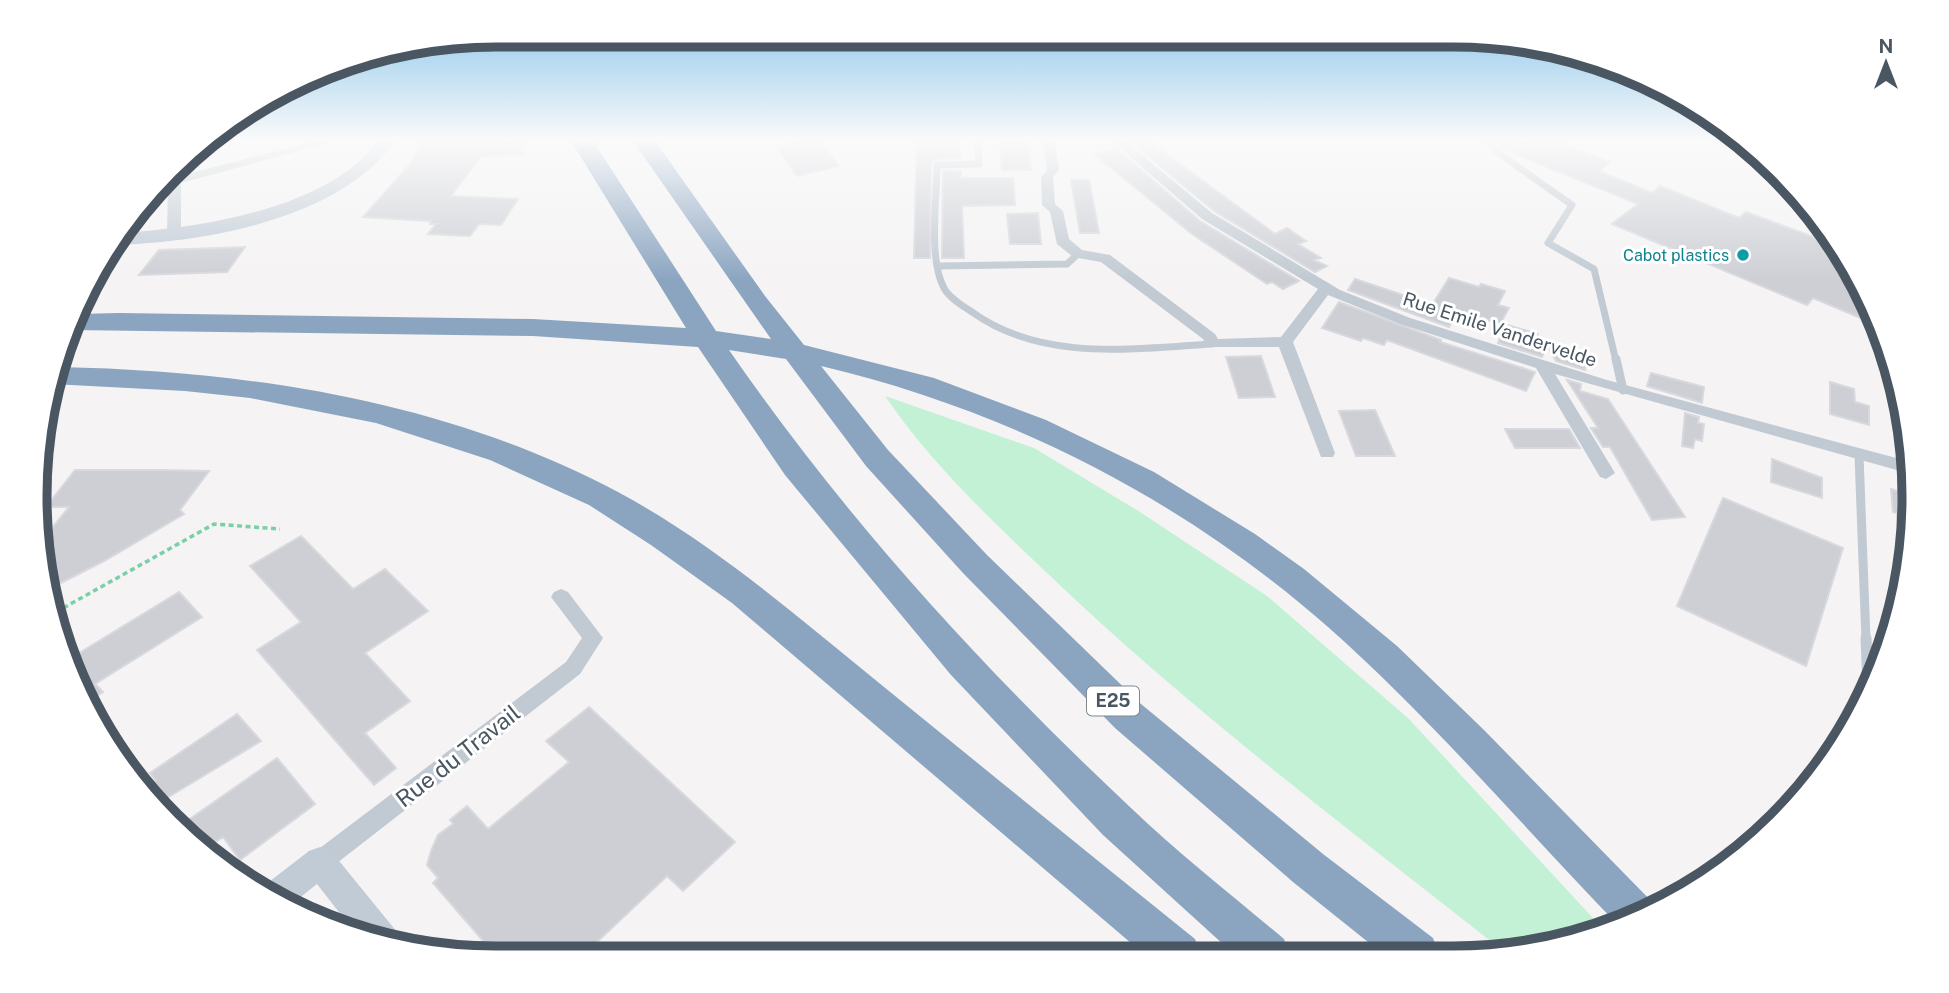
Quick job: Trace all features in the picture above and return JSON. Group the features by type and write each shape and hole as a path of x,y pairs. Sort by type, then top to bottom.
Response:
{"highway":[{"path":"611,187 674,290 804,477 964,664 1117,822 1258,946"},
{"name":"E25","path":"676,187 756,302 877,458 975,564 1128,716 1308,868 1407,946"},
{"path":"83,321 507,326 646,333 758,346 839,362 964,398 1035,426 1165,492 1294,580 1365,641 1447,719 1632,908"},
{"path":"64,376 173,381 260,390 335,403 442,430 522,460 611,502 744,593 1168,946"}],"street":[{"path":"174,235 175,187"},
{"path":"130,237 174,235 218,228 281,209 331,187"},
{"path":"1048,187 1049,205 1056,211 1062,240 1078,254 1105,258 1210,337 1212,344 1285,342"},
{"name":"Rue Emile Vandervelde","path":"1173,187 1207,216 1326,288 1405,321 1623,390 1901,466"},
{"path":"1285,342 1326,288"},
{"path":"1285,342 1327,453"},
{"path":"1542,365 1606,473"},
{"name":"Rue du Travail","path":"282,891 573,668 593,638 561,597"},
{"path":"320,862 372,928"}],"lane":[{"path":"937,187 939,266 943,289 970,313 994,328 1066,349 1212,344"},
{"path":"1547,187 1572,205 1548,243 1594,269 1623,390"},
{"path":"939,266 1067,264 1078,254"},
{"path":"1858,455 1867,669"}],"path":[{"path":"62,609 214,524 280,529"}],"green space":[{"path":"885,396 1034,448 1140,512 1267,596 1409,719 1597,922 1540,937 1494,944 1272,769 1157,673 981,510 902,420"}],"building":[{"path":"389,187 457,187 451,196 518,199 501,225 479,224 470,236 428,234 436,224 430,224 431,221 363,217"},
{"path":"916,187 931,187 930,258 914,258"},
{"path":"943,187 1014,187 1015,205 962,206 964,258 942,258"},
{"path":"1072,187 1090,187 1099,233 1080,233"},
{"path":"1135,187 1161,187 1200,221 1299,281 1283,289 1272,282 1267,284 1192,234"},
{"path":"1185,187 1212,187 1275,234 1287,228 1306,241 1298,244 1321,258 1314,260 1327,266 1315,272 1214,211"},
{"name":"Cabot plastics","path":"1597,187 1638,187 1652,193 1658,187 1663,187 1739,218 1746,212 1821,240 1842,272 1866,320 1813,298 1807,305 1612,224 1638,204"},
{"path":"1038,213 1041,244 1010,244 1007,214"},
{"path":"245,247 227,272 139,275 159,250"},
{"path":"1449,278 1505,291 1498,305 1509,308 1500,324 1458,311 1449,327 1348,290 1355,279 1430,304"},
{"path":"1339,302 1441,340 1440,342 1535,372 1526,391 1387,340 1384,345 1363,338 1361,341 1322,328"},
{"path":"1504,324 1538,334 1536,340 1588,355 1585,370 1556,361 1547,346 1542,357 1498,343"},
{"path":"1261,356 1275,397 1239,398 1226,357"},
{"path":"1651,373 1704,387 1702,403 1647,386"},
{"path":"1567,380 1581,384 1580,391 1608,399 1685,517 1652,520 1610,447 1603,447 1591,428 1598,428"},
{"path":"1830,382 1854,389 1855,402 1869,406 1869,425 1830,414"},
{"path":"1375,410 1395,456 1356,456 1339,411"},
{"path":"1685,413 1699,417 1698,423 1704,424 1702,441 1695,439 1693,448 1682,446"},
{"path":"1505,429 1569,429 1580,448 1515,448"},
{"path":"1772,459 1822,478 1822,498 1771,482"},
{"path":"75,470 209,471 180,510 184,514 56,585 49,532 69,507 47,505"},
{"path":"1891,489 1902,492 1899,541 1897,513 1893,512"},
{"path":"1723,498 1843,548 1806,666 1677,606"},
{"path":"301,536 353,589 385,569 428,611 365,653 410,701 365,733 396,768 374,785 257,650 301,622 250,566"},
{"path":"179,592 202,617 95,684 103,692 95,697 76,655"},
{"path":"589,707 735,842 683,891 667,876 597,942 600,946 487,946 433,883 438,878 427,865 431,851 438,835 453,824 450,820 467,806 488,829 569,762 546,741"},
{"path":"237,714 261,741 165,799 151,784 156,781 150,773"},
{"path":"277,758 315,804 240,860 223,837 212,844 187,821"}],"place":[{"name":"Cabot plastics","path":"1743,255"}]}
